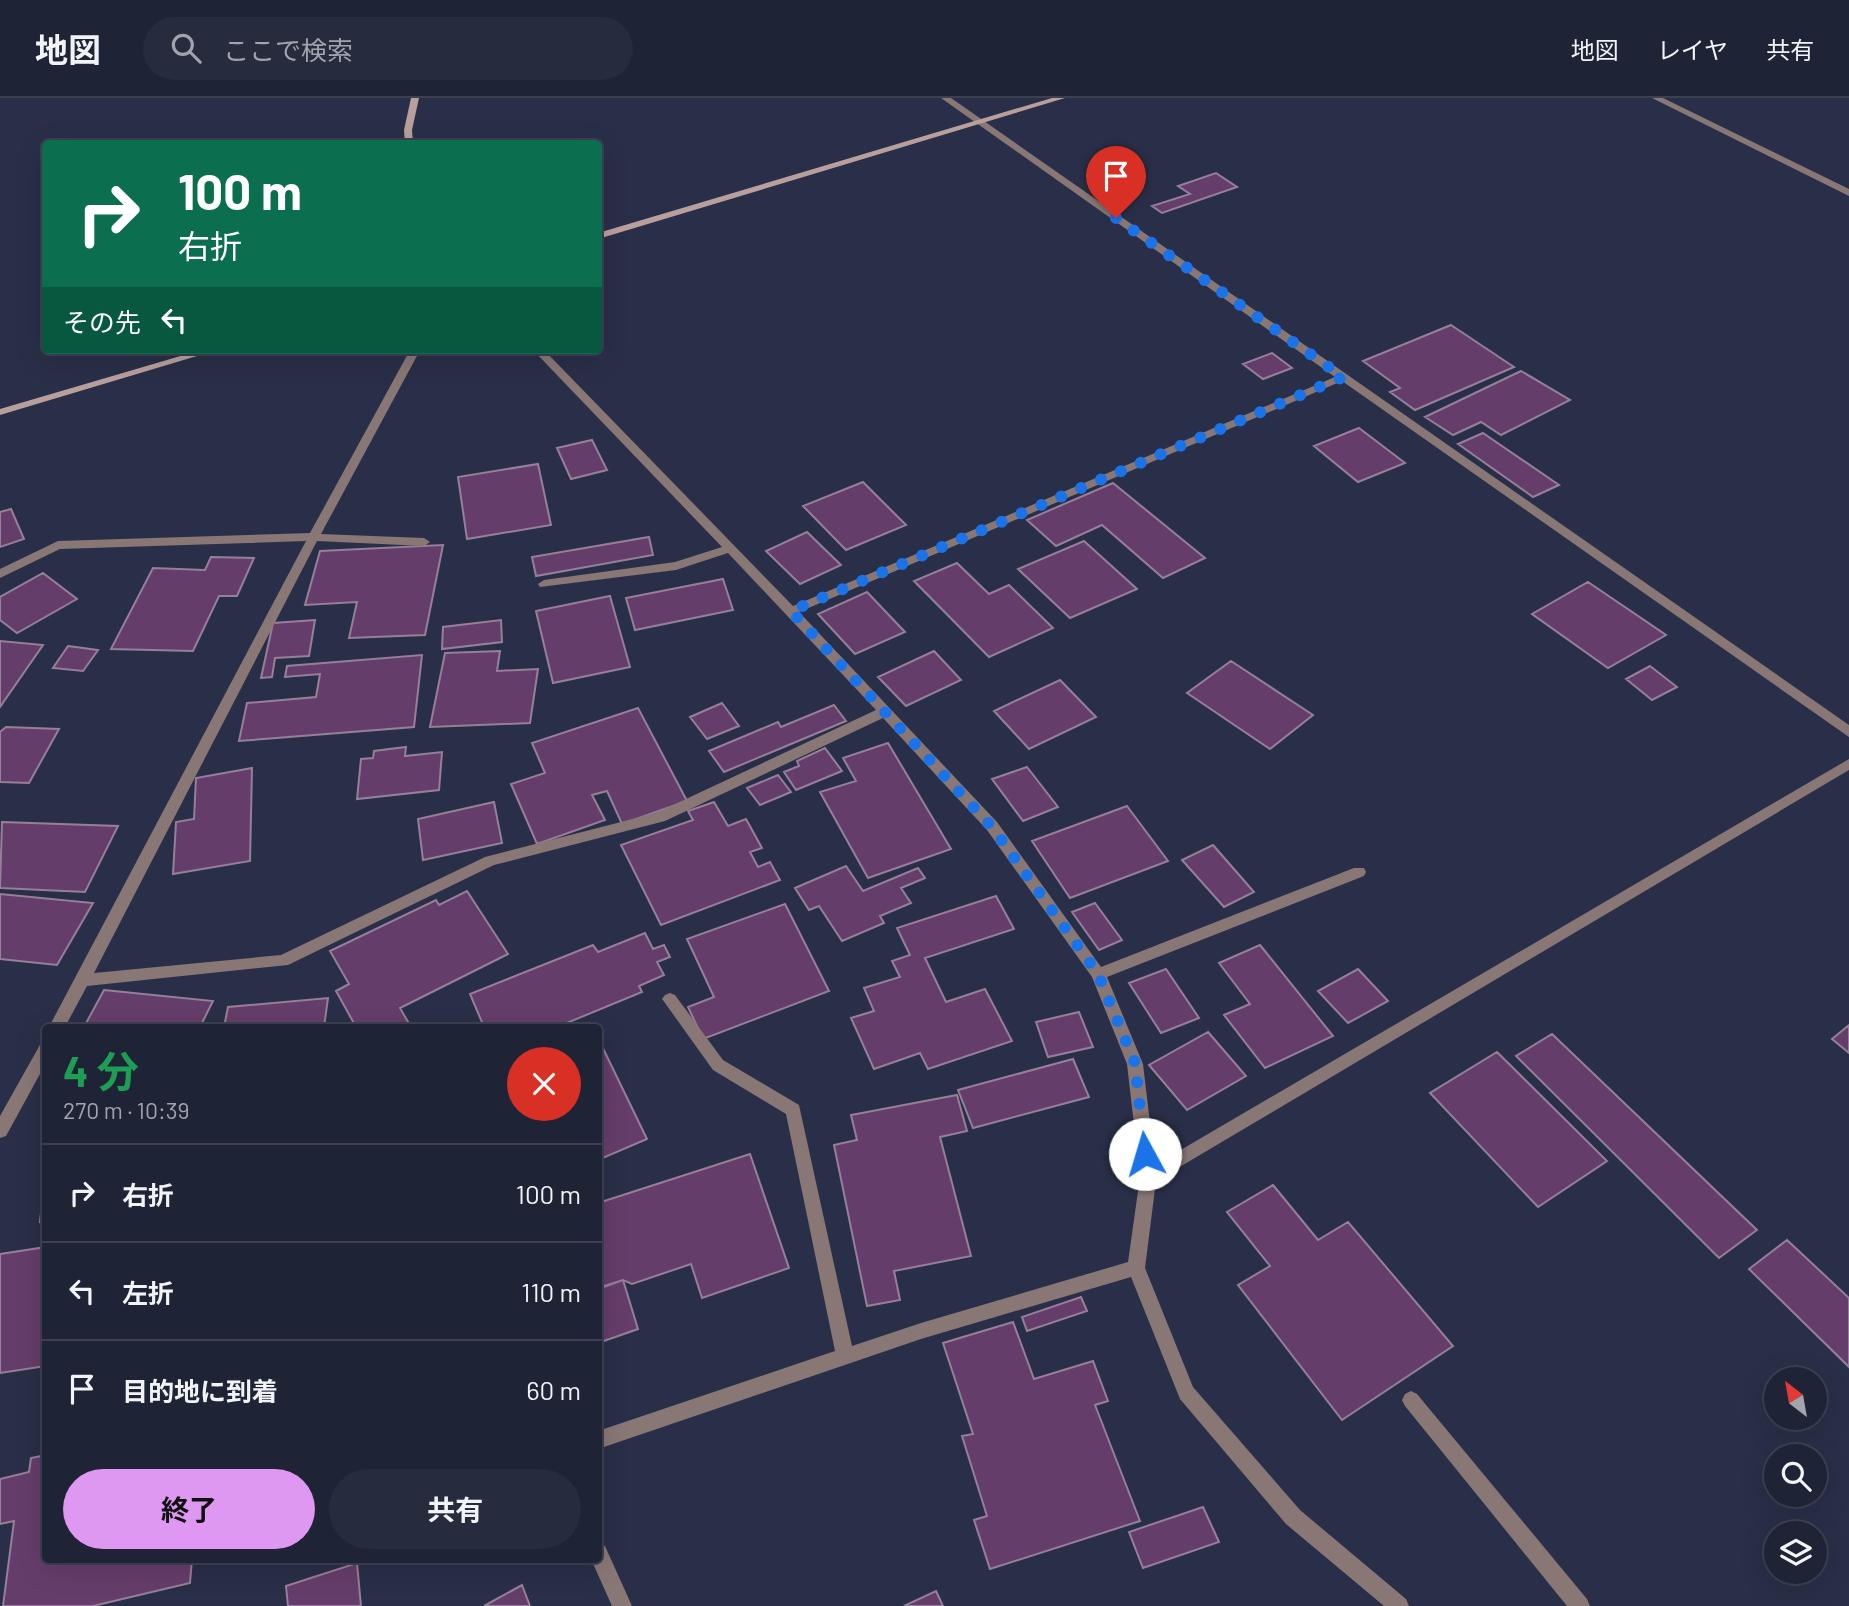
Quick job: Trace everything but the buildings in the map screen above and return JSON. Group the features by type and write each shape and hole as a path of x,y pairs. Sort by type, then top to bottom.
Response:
{"street":[{"path":"409,140 408,130 415,98"},
{"path":"945,98 1849,732"},
{"path":"602,235 1061,98"},
{"path":"1656,98 1849,193"},
{"path":"0,412 198,354"},
{"path":"59,1024 178,802 312,537 413,354"},
{"path":"542,354 791,611 992,827 1098,974 1135,1063 1148,1177 1136,1268 1186,1393 1293,1517 1399,1606"},
{"path":"791,611 1343,377"},
{"path":"0,574 58,545 312,537 424,542"},
{"path":"544,584 676,565 730,548"},
{"path":"83,980 283,961 491,861 660,817 886,711"},
{"path":"1148,1177 1849,764"},
{"path":"1098,974 1359,872"},
{"path":"670,999 718,1065 793,1110 845,1356"},
{"path":"0,1131 42,1055"},
{"path":"602,1439 845,1356 1136,1268"},
{"path":"1411,1399 1580,1606"},
{"path":"602,1562 622,1606"}],"route":[{"path":"1116,218 1343,377 1190,439 791,611 992,827 1098,974 1135,1063 1145,1154"}]}
